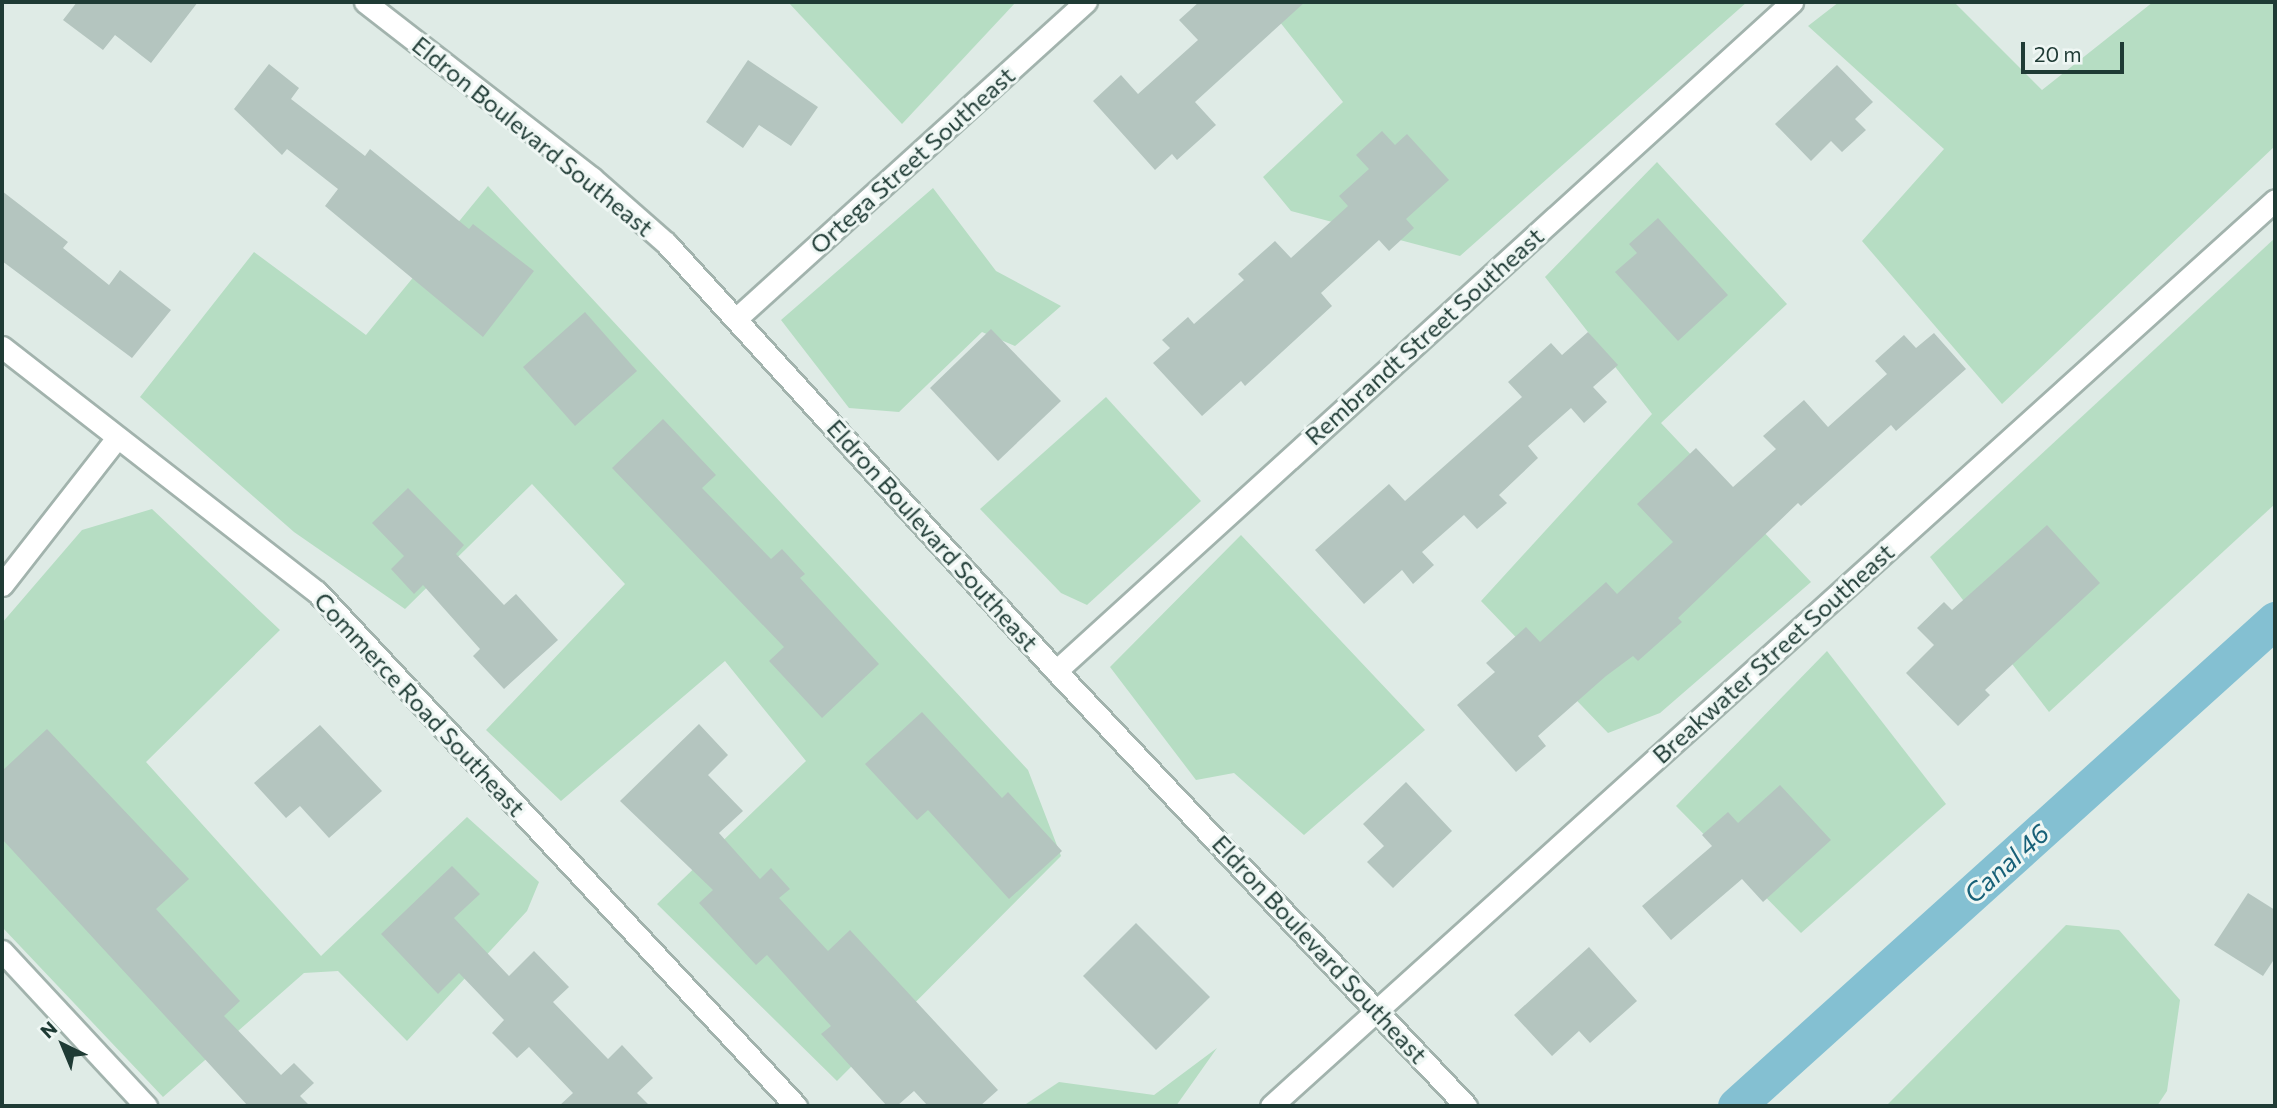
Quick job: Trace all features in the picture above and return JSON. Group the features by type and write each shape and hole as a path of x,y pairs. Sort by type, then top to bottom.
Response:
{"street":[{"name":"Eldron Boulevard Southeast","path":"365,2 592,178 737,318 1056,671 1378,1008 1466,1106"},
{"name":"Ortega Street Southeast","path":"737,318 1086,2"},
{"name":"Rembrandt Street Southeast","path":"1056,671 1792,2"},
{"name":"Breakwater Street Southeast","path":"1271,1106 2275,200"},
{"name":"Commerce Road Southeast","path":"2,347 317,592 796,1106"},
{"path":"2,585 117,438"},
{"path":"2,951 146,1106"}],"green space":[{"path":"788,2 1016,2 902,124"},
{"path":"1264,2 1747,2 1460,256 1291,211 1263,177 1343,102"},
{"path":"1839,2 1954,2 2042,90 2153,2 2275,2 2275,146 2002,404 1862,241 1944,149 1808,26"},
{"path":"1657,162 1787,304 1661,423 1811,582 1660,713 1608,733 1481,601 1652,414 1545,277"},
{"path":"488,186 1028,770 1061,856 837,1081 657,904 806,761 725,661 561,801 486,730 625,584 532,484 405,609 294,532 140,397 254,252 366,335"},
{"path":"933,188 996,271 1061,306 1015,346 982,332 899,412 849,408 781,320"},
{"path":"2275,238 2275,504 2049,712 1930,557"},
{"path":"1106,397 1201,501 1087,605 1061,593 980,509"},
{"path":"152,509 280,630 146,762 321,956 467,817 539,882 527,911 407,1041 338,971 304,973 163,1097 2,927 2,623 82,530"},
{"path":"1241,535 1425,730 1304,835 1234,773 1196,780 1110,667"},
{"path":"1827,651 1946,804 1801,933 1676,806"},
{"path":"2066,925 2119,930 2180,1000 2167,1091 2157,1106 1886,1106"},
{"path":"1217,1048 1176,1106 1023,1106 1059,1082 1154,1095"}],"building":[{"path":"77,2 198,2 151,63 115,35 103,50 63,20"},
{"path":"1199,2 1305,2 1195,102 1216,125 1177,160 1172,154 1155,170 1093,101 1121,75 1138,94 1198,40 1179,20"},
{"path":"748,60 818,107 791,146 759,125 743,148 706,122"},
{"path":"269,64 299,88 291,99 365,156 370,149 469,229 473,224 534,271 483,337 325,206 338,189 287,149 282,155 234,109"},
{"path":"1837,65 1873,102 1855,119 1866,130 1842,152 1831,141 1811,161 1775,124"},
{"path":"1382,131 1395,145 1407,134 1449,180 1406,219 1414,228 1389,251 1379,240 1321,293 1332,306 1245,386 1241,381 1202,416 1153,363 1170,348 1162,340 1188,317 1194,324 1244,280 1238,274 1275,241 1291,258 1348,206 1339,196 1369,169 1356,155"},
{"path":"2,191 68,242 63,248 109,285 120,270 171,310 132,358 2,261"},
{"path":"1658,218 1728,295 1678,341 1615,272 1637,253 1629,244"},
{"path":"585,312 637,371 575,426 523,367"},
{"path":"991,329 1061,401 998,461 930,388"},
{"path":"1588,332 1618,365 1593,387 1607,402 1584,423 1571,408 1528,446 1538,458 1499,495 1507,503 1477,529 1464,515 1422,552 1434,565 1413,584 1402,570 1364,604 1315,550 1389,484 1405,501 1522,397 1508,382 1551,343 1562,355"},
{"path":"1934,333 1966,369 1896,431 1891,425 1801,506 1798,503 1678,618 1682,622 1638,661 1633,656 1606,676 1538,736 1546,746 1516,772 1457,705 1495,672 1486,663 1526,627 1540,642 1606,582 1617,594 1673,542 1637,504 1696,448 1733,487 1776,449 1763,436 1804,400 1828,427 1887,374 1875,361 1904,335 1916,348"},
{"path":"663,419 716,475 702,488 771,559 782,549 805,574 800,578 879,664 822,718 769,661 784,647 612,468"},
{"path":"408,488 464,545 456,554 504,605 516,594 558,640 504,689 473,656 480,649 423,585 414,594 391,569 404,556 372,523"},
{"path":"2047,525 2100,583 1985,690 1990,695 1958,726 1906,673 1934,645 1917,628 1944,602 1952,610"},
{"path":"922,712 1002,798 1008,792 1062,851 1009,899 928,810 917,820 865,764"},
{"path":"699,724 728,755 708,775 743,811 719,833 760,879 771,868 790,889 779,898 828,951 850,930 998,1090 980,1106 928,1106 914,1091 897,1106 887,1106 821,1034 831,1026 767,955 756,965 699,903 713,890 620,801"},
{"path":"320,725 382,791 329,838 300,806 286,818 254,783"},
{"path":"47,729 189,879 156,909 240,1001 224,1016 281,1075 294,1063 314,1083 300,1096 310,1106 248,1106 2,839 2,771"},
{"path":"1406,782 1452,831 1393,888 1367,862 1384,846 1363,824"},
{"path":"1780,785 1831,840 1763,902 1742,879 1671,940 1642,906 1712,846 1702,835 1728,812 1738,823"},
{"path":"452,866 480,894 454,918 509,976 534,951 569,987 553,1002 608,1059 622,1045 653,1078 637,1093 650,1106 559,1106 573,1093 529,1047 517,1058 492,1033 504,1020 459,973 438,994 381,934"},
{"path":"2248,893 2275,910 2275,958 2263,976 2214,945"},
{"path":"1136,923 1210,997 1156,1050 1083,976"},
{"path":"1589,947 1637,1001 1590,1043 1579,1031 1552,1056 1514,1015"}],"waterway":[{"name":"Canal 46","path":"1736,1106 2275,620"}]}
